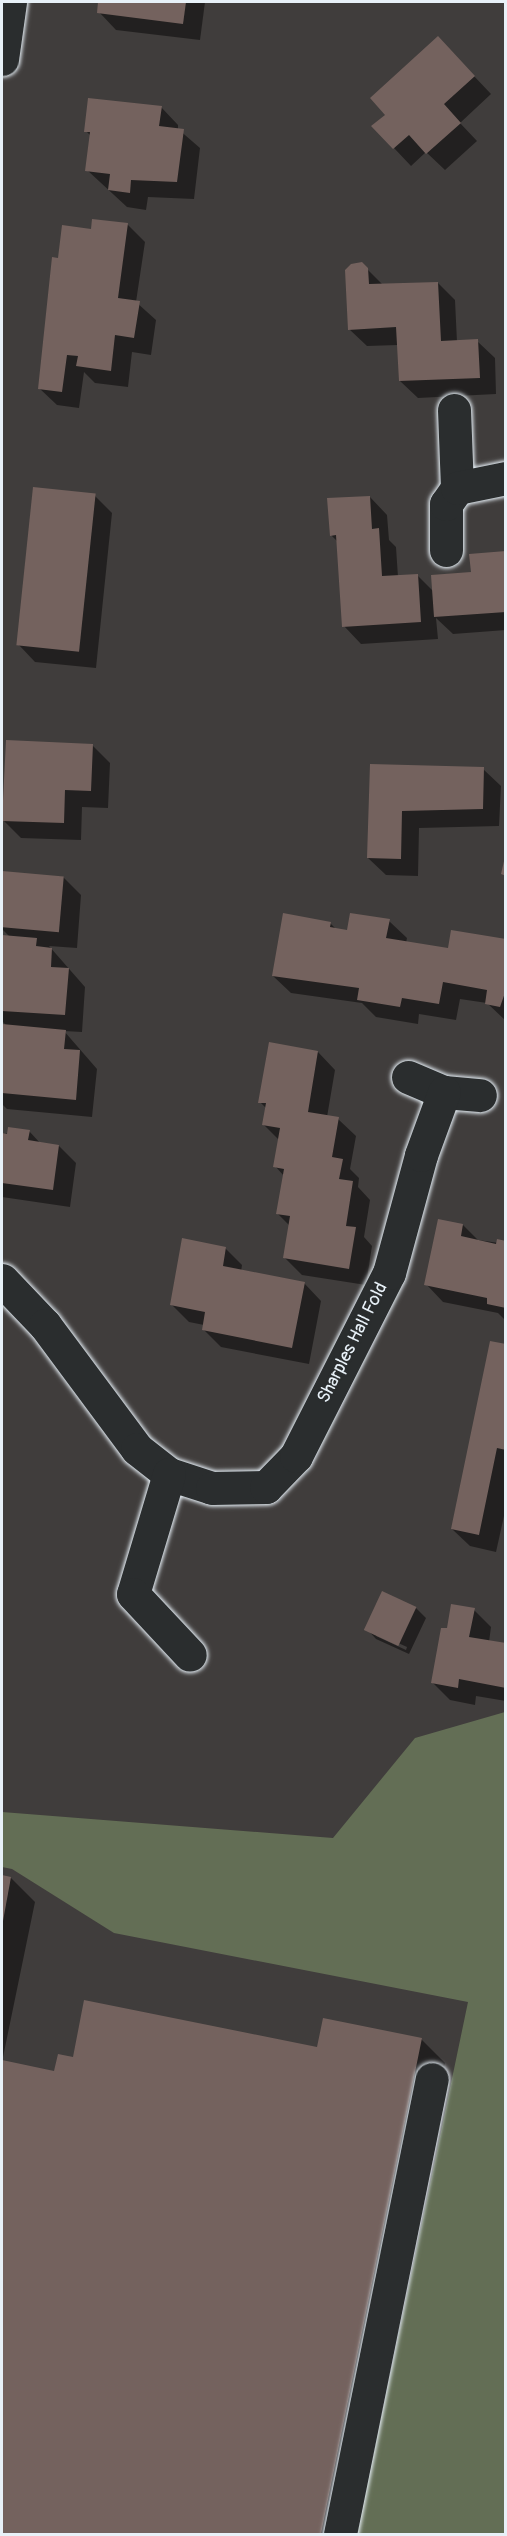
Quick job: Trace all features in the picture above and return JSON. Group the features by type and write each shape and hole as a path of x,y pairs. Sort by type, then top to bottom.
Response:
{"street":[{"path":"2,59 10,2"},
{"path":"446,550 446,504 457,488 454,410"},
{"path":"457,488 506,478"},
{"path":"408,1077 444,1092 480,1095"},
{"name":"Sharples Hall Fold","path":"2,1280 45,1325 137,1449 169,1474 212,1488 266,1486 296,1455 389,1273 421,1155 444,1092"},
{"path":"169,1474 133,1594 190,1655"},
{"path":"340,2535 432,2079"}],"green space":[{"path":"505,1712 505,2534 357,2534 468,2002 114,1933 12,1869 2,1867 2,1812 333,1838 415,1738"}],"building":[{"path":"98,2 186,2 183,24 97,13"},
{"path":"438,36 475,76 444,104 461,123 426,154 409,135 393,149 371,126 385,115 370,98"},
{"path":"88,98 162,106 159,126 184,129 177,182 131,180 130,193 108,190 110,174 85,171 90,132 84,132"},
{"path":"92,219 128,223 118,298 140,301 134,338 115,335 111,371 76,366 78,356 67,355 62,392 38,389 52,257 58,258 62,225 91,229"},
{"path":"362,262 368,268 369,284 438,282 441,341 478,339 480,378 399,381 396,327 348,330 345,270 351,264"},
{"path":"33,487 96,494 79,652 16,645"},
{"path":"370,496 372,529 379,528 382,576 418,574 421,622 342,627 336,535 330,536 327,498"},
{"path":"506,551 506,612 434,617 431,575 471,572 469,554"},
{"path":"6,740 93,744 91,791 65,790 64,823 2,821"},
{"path":"370,764 484,767 483,809 402,811 401,859 367,858"},
{"path":"506,857 506,876 501,874"},
{"path":"2,871 64,876 59,932 2,927"},
{"path":"283,913 331,922 330,927 347,930 350,913 390,919 386,938 448,948 451,930 506,939 506,990 500,1007 485,1004 487,990 443,982 439,1004 402,998 400,1007 357,1000 359,988 272,976"},
{"path":"2,935 37,938 36,946 52,948 51,967 69,968 65,1015 2,1011"},
{"path":"2,1024 66,1030 64,1049 80,1050 76,1100 2,1093"},
{"path":"269,1042 318,1051 308,1112 339,1117 332,1157 343,1159 339,1179 353,1181 346,1226 356,1227 349,1269 283,1258 290,1216 276,1214 284,1169 273,1167 280,1128 262,1125 266,1103 258,1103"},
{"path":"8,1127 30,1130 28,1140 59,1145 53,1190 2,1183 2,1133 7,1134"},
{"path":"438,1219 463,1224 461,1236 496,1244 497,1239 506,1241 506,1308 487,1304 487,1298 424,1285"},
{"path":"182,1238 226,1247 223,1266 305,1282 292,1348 202,1330 205,1312 170,1305"},
{"path":"490,1341 506,1344 506,1450 497,1448 479,1535 451,1529"},
{"path":"382,1591 416,1607 398,1646 364,1630"},
{"path":"451,1604 475,1608 469,1637 506,1643 506,1688 459,1679 458,1688 431,1683 441,1628 447,1628"},
{"path":"2,1875 11,1877 3,1921 2,1921"},
{"path":"84,2000 317,2047 323,2018 422,2038 321,2534 2,2534 2,2060 54,2071 58,2054 73,2057"}]}
